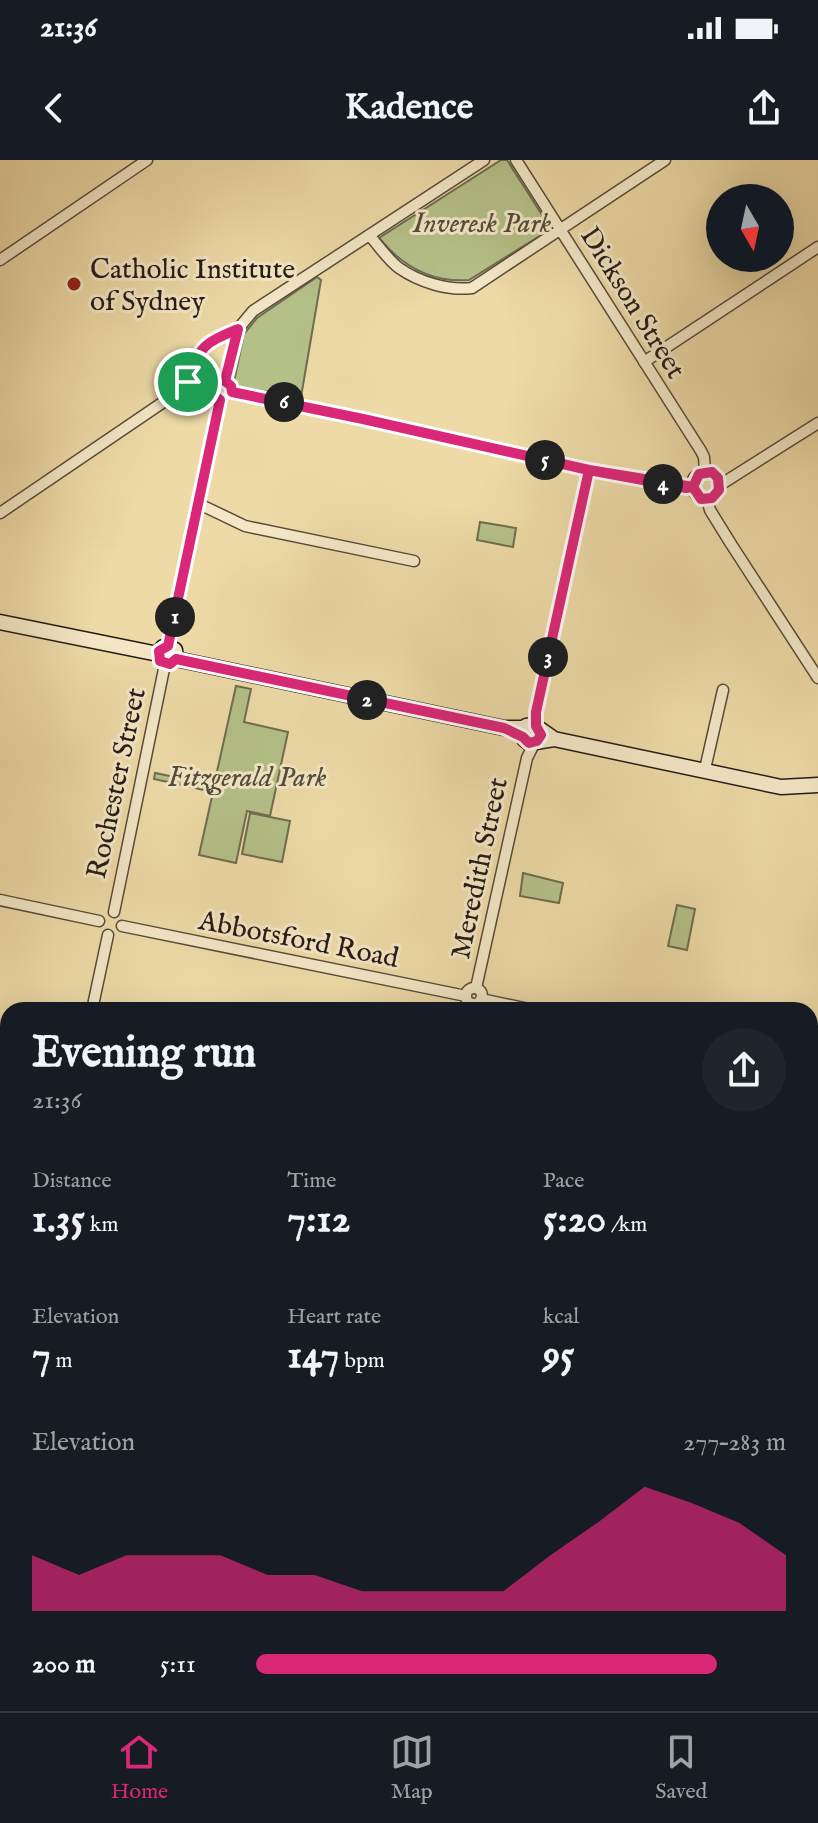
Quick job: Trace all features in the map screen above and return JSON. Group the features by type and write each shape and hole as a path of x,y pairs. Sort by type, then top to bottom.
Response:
{"main road":[{"path":"0,622 504,728 532,731 554,739 781,787 818,785"}],"street":[{"path":"0,260 147,160"},
{"path":"225,381 238,329 253,311 484,160"},
{"name":"Dickson Street","path":"516,160 701,451 705,472"},
{"path":"369,235 397,267 448,287 463,289 480,283 665,160"},
{"path":"644,362 818,247"},
{"path":"0,513 187,386 197,354 220,337 238,329"},
{"path":"225,381 232,392 228,399 220,400 213,388 218,382 225,381"},
{"path":"187,386 213,388"},
{"path":"232,392 589,470 693,487"},
{"name":"Rochester Street","path":"114,912 220,400"},
{"path":"720,485 712,472 705,472 695,478 693,487 701,499 715,495 720,485 818,423"},
{"name":"Meredith Street","path":"473,1000 589,470"},
{"path":"707,499 710,510 818,678"},
{"path":"199,504 245,526 414,561"},
{"path":"705,769 723,690"},
{"path":"0,900 99,921"},
{"path":"114,912 122,919 122,926 119,932 108,935 102,932 99,921 103,914 114,912"},
{"name":"Abbotsford Road","path":"122,926 473,1000"},
{"path":"94,1002 108,935"}],"green space":[{"name":"Inveresk Park","path":"501,160 507,160 551,229 469,280 442,279 418,271 397,257 379,238"},
{"path":"317,277 321,280 301,397 233,386 244,334 257,318"},
{"path":"480,522 516,528 513,547 477,540"},
{"name":"Fitzgerald Park","path":"236,686 251,689 244,722 288,732 270,816 247,811 236,863 199,855 213,792 154,779 155,773 214,785"},
{"path":"250,813 290,821 282,862 242,854"},
{"path":"523,873 563,883 559,903 520,896"},
{"path":"677,905 695,909 687,950 668,946"}],"place":[{"name":"Catholic Institute of Sydney","path":"74,284"}],"route":[{"path":"188,382 187,386 213,388 213,393 220,400 168,646 159,651 160,661 170,664 176,659 504,728 529,743 537,741 541,735 536,726 536,712 589,470 693,487 701,499 712,498 720,485 712,472 699,474 693,487 686,488 589,470 232,392 225,381 238,329 201,349 188,382"}]}
